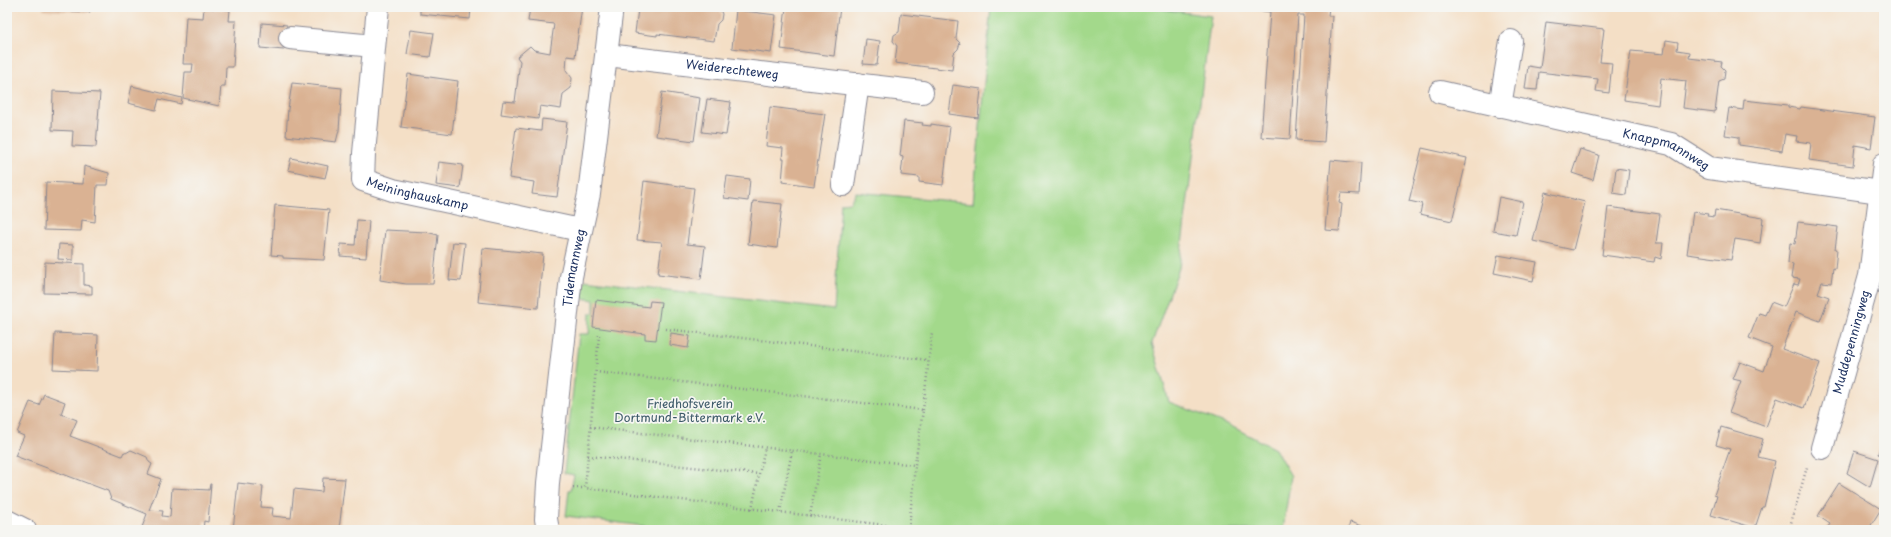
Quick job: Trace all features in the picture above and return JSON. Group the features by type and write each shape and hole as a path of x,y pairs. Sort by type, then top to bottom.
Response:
{"street":[{"name":"Meininghauskamp","path":"378,7 364,152 363,180 393,190 580,230"},
{"name":"Tidemannweg","path":"548,530 546,519 548,483 571,277 588,194 612,7"},
{"path":"290,38 374,46"},
{"path":"1500,106 1511,41"},
{"name":"Weiderechteweg","path":"607,55 922,92"},
{"path":"844,184 858,84"},
{"name":"Knappmannweg","path":"1440,92 1671,144 1709,168 1880,192"},
{"name":"Muddepenningweg","path":"1822,448 1870,276 1884,164"},
{"path":"7,520 26,530"}],"path":[{"path":"666,328 928,360"},
{"path":"599,335 585,488 909,528 915,465 932,332"},
{"path":"596,372 923,410"},
{"path":"590,427 915,465"},
{"path":"752,509 765,448"},
{"path":"1789,530 1810,453 1822,448"},
{"path":"780,512 792,451"},
{"path":"810,516 821,454"},
{"path":"588,456 759,474"}],"green space":[{"name":"Friedhofsverein Dortmund-Bittermark e.V.","path":"991,7 1145,7 1211,16 1179,268 1152,343 1169,402 1229,425 1275,449 1291,476 1283,530 674,530 566,516 569,490 571,490 574,475 564,473 579,334 589,334 590,313 594,313 594,300 582,298 584,280 834,310 841,203 850,202 856,192 973,203"}],"building":[{"path":"44,7 90,7 90,12 43,10"},
{"path":"420,7 471,7 470,19 420,14"},
{"path":"530,7 582,7 575,57 567,56 566,70 572,78 571,88 563,94 561,109 540,106 538,119 501,114 503,101 515,102 520,61 517,57 530,46 534,50 550,53 554,24 528,21"},
{"path":"657,7 719,7 722,14 721,20 717,24 714,41 657,34 657,36 635,33 638,9 656,11"},
{"path":"786,7 840,7 834,56 781,49"},
{"path":"1234,7 1329,7 1328,16 1332,16 1324,142 1296,140 1304,15 1298,15 1290,139 1261,137 1270,12"},
{"path":"204,8 230,10 229,21 236,21 233,67 226,67 225,86 221,86 219,106 183,98 185,72 192,72 193,64 183,64 186,17 203,18"},
{"path":"736,10 776,15 771,53 732,48"},
{"path":"901,14 958,21 956,39 960,43 958,49 954,53 952,70 895,63 897,46 893,41 894,35 899,32"},
{"path":"1546,22 1604,29 1600,62 1612,63 1609,93 1596,91 1598,79 1539,72 1537,90 1525,89 1528,66 1540,68"},
{"path":"262,23 287,25 284,50 260,48"},
{"path":"411,30 434,33 430,57 407,54"},
{"path":"866,39 880,41 877,65 863,64"},
{"path":"1666,40 1678,42 1677,50 1690,52 1689,58 1722,62 1721,66 1725,70 1724,79 1719,81 1715,112 1683,108 1686,81 1661,78 1658,105 1624,100 1631,51 1664,54"},
{"path":"408,74 458,81 452,134 401,127"},
{"path":"292,83 342,88 339,130 336,142 286,136"},
{"path":"953,85 981,89 978,118 949,114"},
{"path":"132,86 182,98 181,104 159,99 156,110 128,103"},
{"path":"53,91 100,93 96,147 72,146 73,131 52,130"},
{"path":"662,92 700,98 694,141 656,136"},
{"path":"707,99 731,102 726,135 702,132"},
{"path":"1744,100 1788,105 1788,107 1800,109 1801,107 1875,117 1871,148 1855,145 1853,166 1809,160 1811,143 1796,141 1797,136 1785,134 1782,151 1739,145 1739,137 1725,135 1729,108 1743,110"},
{"path":"770,107 825,114 814,186 782,182 784,159 782,159 783,148 766,146"},
{"path":"542,119 567,122 557,197 532,194 534,182 509,178 516,128 541,131"},
{"path":"904,121 923,123 922,125 931,126 931,124 950,127 943,185 919,182 919,177 901,175 903,157 900,156"},
{"path":"1422,148 1467,158 1452,221 1420,214 1422,204 1409,201"},
{"path":"1580,149 1599,155 1593,180 1572,173"},
{"path":"291,158 328,166 325,178 288,170"},
{"path":"1331,160 1361,163 1359,194 1341,193 1339,203 1342,204 1339,231 1325,230"},
{"path":"439,162 463,165 460,188 436,185"},
{"path":"84,166 109,173 108,185 97,185 95,222 82,220 81,231 44,230 46,182 83,184"},
{"path":"1616,168 1629,170 1626,195 1613,193"},
{"path":"727,176 750,179 748,201 724,198"},
{"path":"644,181 694,188 687,244 705,246 701,279 658,274 662,242 637,240"},
{"path":"1545,192 1585,202 1573,250 1533,241"},
{"path":"1499,197 1523,202 1516,235 1493,231"},
{"path":"753,201 782,204 777,248 748,244"},
{"path":"275,205 329,210 324,260 283,258 283,256 271,255"},
{"path":"1608,207 1660,214 1656,243 1663,243 1661,259 1655,257 1654,262 1602,255"},
{"path":"1715,210 1763,218 1760,243 1735,239 1731,260 1687,254 1693,212 1708,214 1707,216 1714,217"},
{"path":"357,220 369,221 366,258 340,256 341,244 355,245"},
{"path":"1798,222 1838,227 1835,249 1837,249 1835,269 1833,268 1831,283 1822,282 1818,293 1829,297 1820,321 1796,312 1782,349 1820,363 1804,408 1777,398 1766,427 1729,413 1741,381 1733,379 1740,362 1764,371 1772,347 1749,338 1759,313 1765,315 1771,302 1784,307 1794,284 1798,285 1800,279 1791,278 1793,264 1788,263 1790,243 1795,244"},
{"path":"385,230 426,232 438,235 433,284 406,284 380,280"},
{"path":"453,242 465,243 461,281 449,280"},
{"path":"59,244 73,245 73,260 58,259"},
{"path":"483,248 543,254 538,308 478,302"},
{"path":"1498,255 1537,262 1533,281 1494,273"},
{"path":"45,262 84,264 84,285 92,286 92,294 44,293"},
{"path":"596,300 649,307 650,301 661,302 656,340 645,339 645,334 593,327"},
{"path":"55,333 98,335 97,371 53,369"},
{"path":"671,333 690,336 688,348 670,345"},
{"path":"44,394 65,402 61,414 77,420 70,436 122,456 124,452 126,453 131,450 147,457 149,462 152,464 148,474 161,479 149,510 163,511 162,516 170,517 172,488 209,490 211,484 208,522 204,521 203,530 141,530 147,514 111,499 108,491 15,456 24,436 17,433 30,402 39,405"},
{"path":"1721,427 1763,439 1758,457 1775,461 1764,507 1762,507 1755,528 1711,515 1717,496 1714,495 1730,449 1716,445"},
{"path":"1884,435 1884,456 1878,454"},
{"path":"1854,451 1878,459 1870,487 1847,473"},
{"path":"323,478 345,479 339,530 233,530 238,483 263,486 261,507 273,508 272,516 291,518 294,489 322,492"},
{"path":"1839,483 1881,509 1868,530 1826,530 1830,524 1818,516"},
{"path":"1350,522 1375,530 1348,530"}]}
